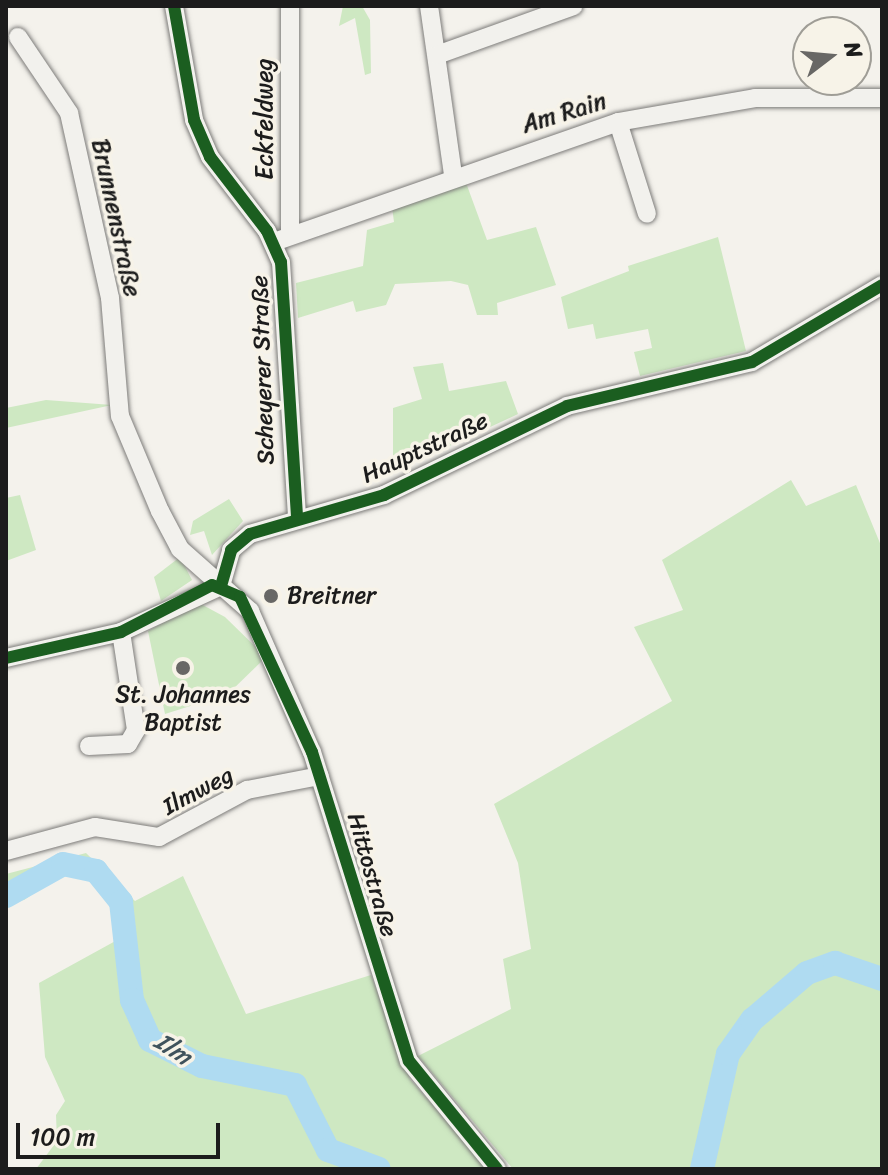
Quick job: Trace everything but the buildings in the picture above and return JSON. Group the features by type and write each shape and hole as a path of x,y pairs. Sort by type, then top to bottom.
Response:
{"street":[{"name":"Scheyerer Straße","path":"174,6 199,133 282,237 297,519"},
{"name":"Eckfeldweg","path":"282,237 290,6"},
{"path":"429,6 453,174"},
{"path":"437,55 574,6"},
{"name":"Brunnenstraße","path":"18,37 69,113 109,287 120,416 180,549 221,586"},
{"name":"Am Rain","path":"282,237 453,174 618,122 755,98 882,98"},
{"path":"618,122 647,214"},
{"name":"Hauptstraße","path":"221,586 241,540 297,519 384,495 567,406 752,362 882,285"},
{"path":"6,658 121,632 221,586"},
{"name":"Hittostraße","path":"221,586 250,611 320,776 409,1061 497,1169"},
{"path":"89,746 128,744 136,730 121,632"},
{"name":"Ilmweg","path":"6,851 95,827 159,837 247,790 320,776"}],"green space":[{"path":"343,6 362,6 370,20 371,73 365,75 355,18 339,26"},
{"path":"465,180 487,240 536,227 556,285 497,303 498,315 477,315 468,285 451,281 395,284 386,305 356,312 353,301 298,318 296,283 363,266 367,230 394,222 392,207"},
{"path":"718,237 746,351 640,376 634,352 652,348 648,329 596,339 593,324 568,329 561,297 629,271 628,266"},
{"path":"443,363 449,391 506,381 518,414 383,477 381,469 393,463 393,408 422,399 413,367"},
{"path":"46,400 112,405 6,428 6,408"},
{"path":"791,480 806,506 856,485 882,548 882,1169 513,1169 418,1056 511,1009 503,959 531,949 518,863 494,804 672,701 634,627 683,610 662,560"},
{"path":"20,495 36,550 6,561 6,498"},
{"path":"229,499 243,521 212,555 204,531 190,535 193,521"},
{"path":"180,557 192,580 161,601 154,577"},
{"path":"199,603 225,617 266,657 228,694 165,714 148,631"},
{"path":"86,853 135,901 183,876 246,1014 371,975 410,1079 488,1169 36,1169 57,1141 56,1115 65,1101 45,1057 39,983 119,939 118,912 88,875 66,871 24,900 6,903 6,874"}],"waterway":[{"name":"Ilm","path":"6,896 63,864 96,871 121,902 132,1000 150,1040 202,1066 295,1085 328,1150 379,1169"},
{"name":"Ilm","path":"702,1169 728,1054 752,1020 807,973 835,963 882,979"}],"cycle path":[{"path":"174,6 194,120 210,157 267,231 281,262 297,519"},
{"path":"221,586 231,550 250,534 384,495 567,406 752,362 882,285"},
{"path":"6,658 121,632 212,585 240,597 312,752 409,1061 497,1169"}],"place":[{"name":"Breitner","path":"271,596"},
{"name":"St. Johannes Baptist","path":"183,668"}]}
